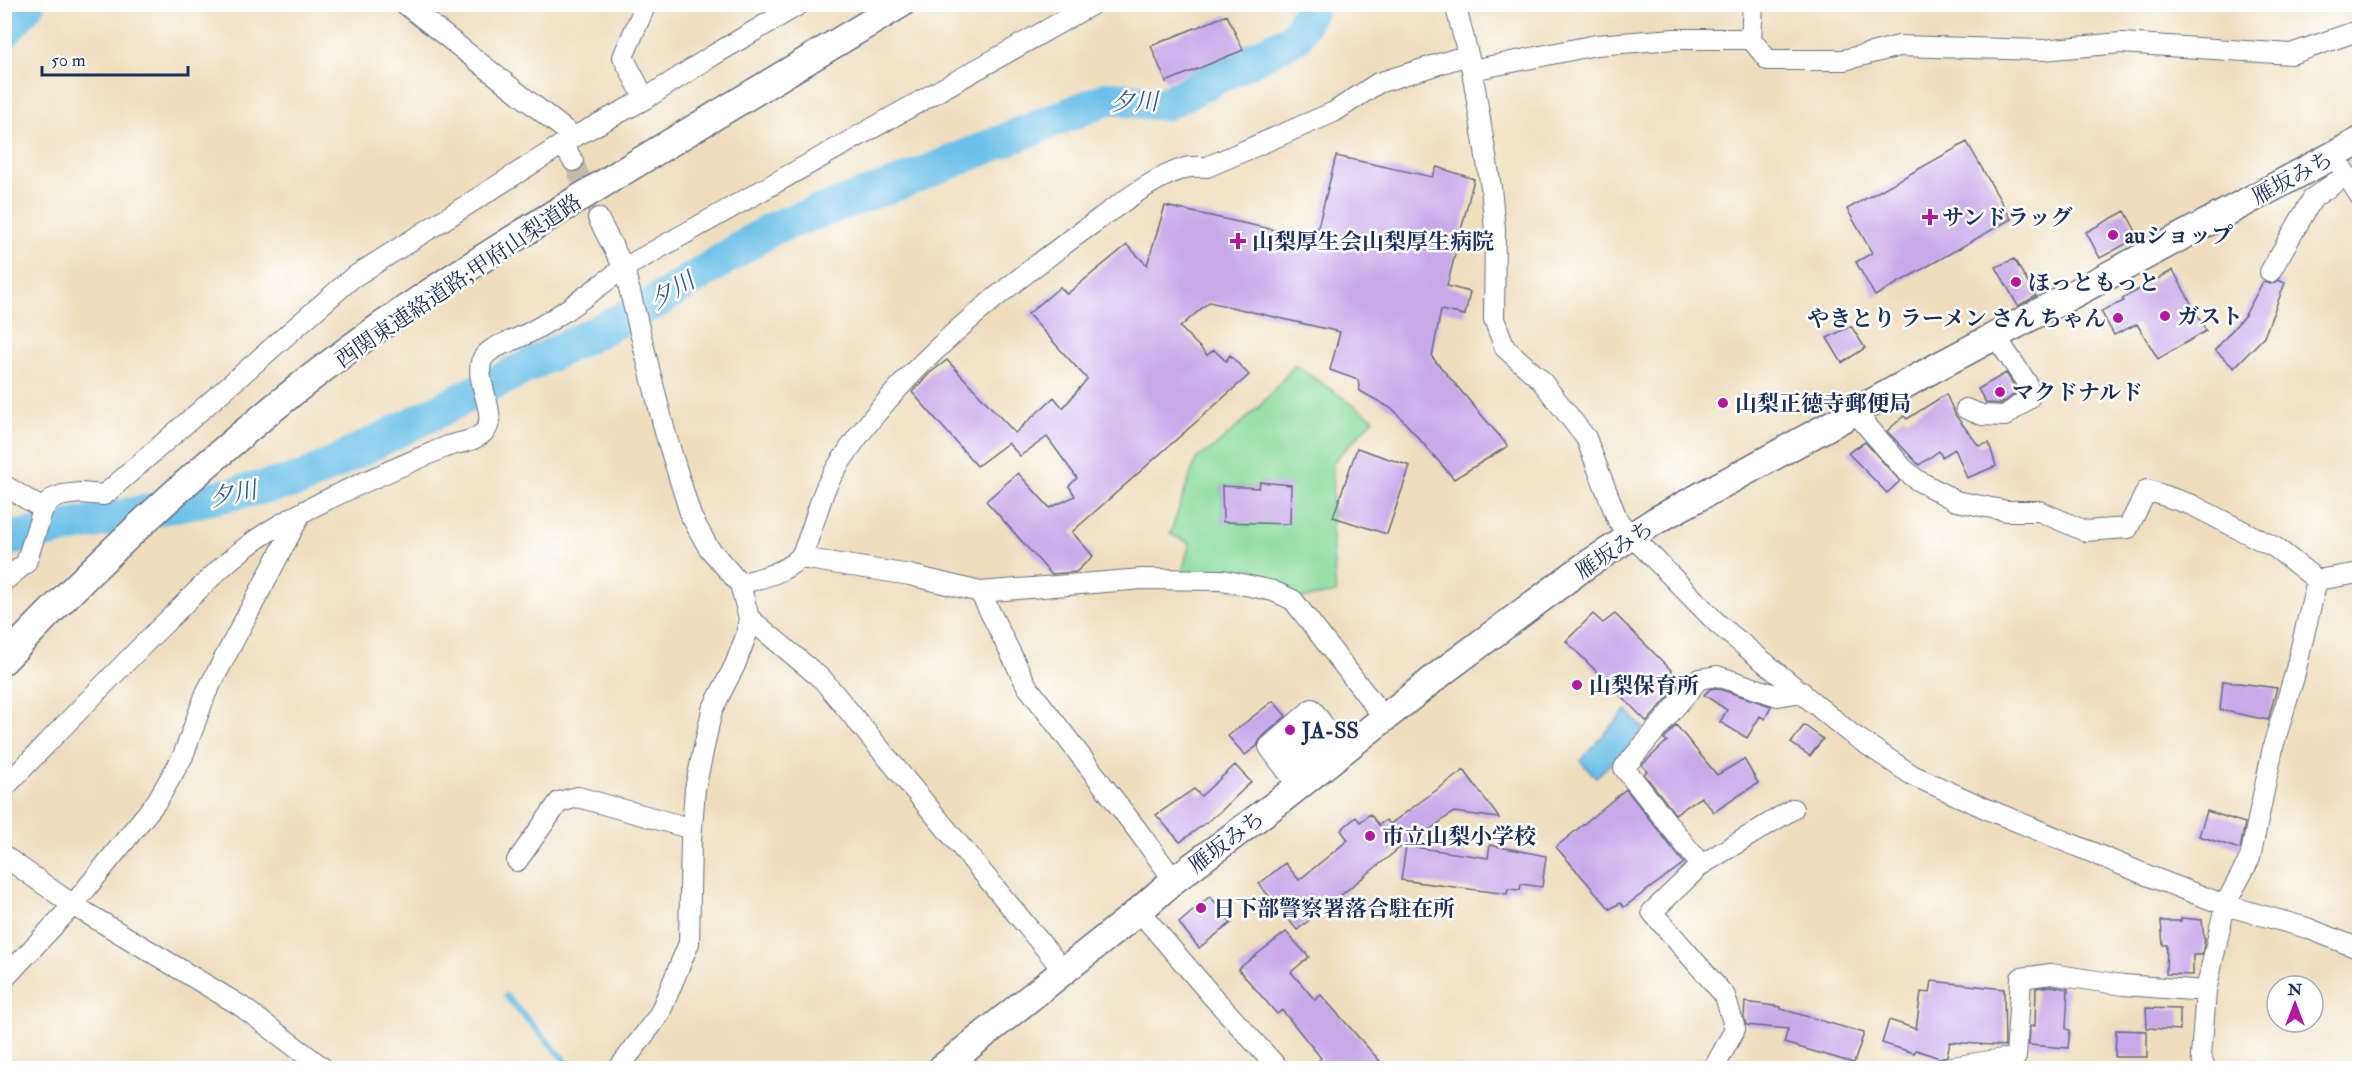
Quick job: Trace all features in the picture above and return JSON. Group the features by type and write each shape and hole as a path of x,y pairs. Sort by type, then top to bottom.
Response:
{"highway":[{"name":"西関東連絡道路;甲府山梨道路","path":"4,660 104,560 191,478 293,392 403,310 528,230 901,4"},
{"name":"雁坂みち","path":"942,1068 1139,911 1287,771 1332,737 1385,719 1445,670 1585,566 1655,522 1996,337 2340,165 2360,141"},
{"path":"4,678 56,608"}],"street":[{"path":"405,4 570,147"},
{"path":"645,99 623,57 646,4"},
{"path":"4,581 26,563 42,514 52,500 63,495 80,493 104,495 352,278 570,147 800,4"},
{"path":"4,788 108,678 229,560 268,531 301,512 445,447 475,438 486,431 490,421 480,366 484,357 494,349 541,325 624,268 1093,4"},
{"path":"1455,4 1470,62 1489,176 1495,230 1494,319 1505,348 1540,379 1586,438 1618,522 1718,624 1850,733 1912,775 2149,876 2225,905 2307,928 2360,949"},
{"path":"1753,4 1751,39 1768,60 1844,60 1899,46 2042,50 2121,43 2291,54 2360,30"},
{"path":"740,584 783,570 801,558 827,484 860,434 915,370 1014,284 1150,183 1186,167 1207,166 1334,112 1378,83 1470,62 1596,45 1674,39 1751,39"},
{"path":"2270,272 2313,198 2340,165 2360,196"},
{"path":"598,218 624,268 664,432 691,516 708,547 740,584 749,618 746,636 735,664 712,710 695,789 689,943 659,1015 620,1068"},
{"path":"1966,409 1982,415 2005,416 2028,398 2027,383 1996,337"},
{"path":"1855,412 1903,468 1917,480 1956,501 2007,511 2038,511 2085,531 2127,528 2146,490 2192,505 2276,548 2317,580 2360,573"},
{"path":"4,485 42,514"},
{"path":"4,979 73,905 157,801 183,756 206,693 301,512"},
{"path":"801,558 910,575 980,592 1142,579 1223,580 1273,591 1293,600 1385,719"},
{"path":"2205,1068 2201,1056 2206,991 2225,905 2250,858 2274,743 2294,677 2317,580"},
{"path":"980,592 1027,686 1173,880"},
{"path":"749,618 823,680 1064,971"},
{"path":"1701,865 1624,768 1700,679 1717,676 1778,696 1802,692"},
{"path":"1287,771 1332,737"},
{"path":"517,861 559,802 578,797 692,829"},
{"path":"1714,1068 1735,1029 1725,996 1652,912 1701,865 1793,809"},
{"path":"4,856 73,905 241,1006 323,1068"},
{"path":"1139,911 1278,1068"},
{"path":"1945,1068 2016,1056 2021,978 2051,974 2123,986 2206,991"}],"green space":[{"path":"1295,365 1374,419 1333,462 1332,536 1336,593 1293,600 1180,579 1190,543 1170,534 1196,459 1217,445 1260,406","holes":["1260,482 1291,486 1223,522 1222,486 1259,488"]}],"water":[{"path":"1626,710 1646,731 1596,777 1580,761"}],"building":[{"path":"1227,15 1243,50 1166,82 1151,46"},
{"path":"1967,142 2011,219 1875,296 1856,262 1872,253 1847,209"},
{"path":"1336,156 1432,177 1437,167 1474,179 1447,286 1470,292 1465,315 1441,310 1432,357 1508,446 1454,479 1394,410 1360,391 1358,380 1330,370 1340,332 1209,302 1180,327 1207,355 1214,350 1226,361 1230,355 1249,375 1072,532 1093,556 1076,572 1051,574 986,501 1018,473 1050,508 1075,496 1069,486 1077,478 1047,437 1020,456 1008,443 977,466 912,392 930,373 947,360 1015,433 1054,397 1063,408 1087,379 1028,314 1060,287 1067,294 1127,245 1147,265 1165,206 1315,239"},
{"name":"auショップ","path":"2125,211 2139,237 2100,258 2086,232"},
{"name":"ほっともっと","path":"2014,259 2036,296 2018,306 1996,267"},
{"name":"ガスト","path":"2173,270 2206,331 2158,359 2137,324 2114,335 2101,311 2124,301 2122,299"},
{"path":"2278,280 2285,283 2264,337 2234,368 2215,350 2245,315 2263,282 2271,284"},
{"path":"1851,326 1865,348 1842,363 1827,338"},
{"name":"マクドナルド","path":"2006,373 2016,393 2001,404 1986,403 1978,389"},
{"path":"1946,394 1956,416 1979,446 1989,443 1996,466 1967,478 1955,449 1942,457 1939,451 1919,465 1887,431 1904,416 1907,419"},
{"path":"1865,442 1900,481 1887,493 1848,453"},
{"path":"1357,448 1410,466 1387,534 1333,517"},
{"path":"1260,482 1291,485 1290,524 1223,522 1222,486 1259,488"},
{"path":"1593,614 1603,623 1615,614 1682,681 1647,722 1566,641"},
{"path":"2223,681 2277,688 2268,720 2220,710"},
{"path":"1716,688 1771,706 1765,719 1760,716 1747,738 1720,722 1727,710 1704,695 1710,689"},
{"path":"1273,701 1286,716 1245,755 1228,736"},
{"path":"1676,725 1717,775 1744,759 1758,783 1714,812 1701,797 1675,814 1644,774 1647,771 1642,765 1667,741 1664,739"},
{"path":"1804,725 1823,739 1810,756 1791,743"},
{"path":"1235,765 1251,782 1220,812 1180,842 1156,815 1194,789 1201,796"},
{"path":"1464,770 1499,818 1454,812 1406,846 1406,843 1297,930 1259,884 1285,863 1299,880 1348,840 1341,830 1356,817 1360,822 1370,814 1379,825 1386,820 1390,824"},
{"path":"1626,789 1684,863 1624,907 1620,903 1610,909 1556,847"},
{"path":"2207,811 2245,823 2240,849 2199,836"},
{"path":"1490,845 1546,856 1542,887 1521,884 1520,890 1508,889 1507,894 1401,880 1406,846 1488,858"},
{"path":"1210,896 1231,923 1199,948 1179,923"},
{"path":"2181,918 2202,920 2205,938 2202,955 2193,955 2193,975 2166,974 2167,945 2163,945 2161,921 2181,921"},
{"path":"1286,932 1309,957 1291,972 1315,1000 1321,995 1386,1068 1311,1068 1321,1058 1282,1010 1277,1014 1238,969"},
{"path":"1932,981 2004,989 2005,1046 1950,1042 1947,1056 1939,1058 1916,1050 1914,1053 1882,1043 1889,1020 1916,1029 1921,992 1930,993"},
{"path":"2051,986 2068,989 2066,1029 2070,1030 2068,1048 2029,1045 2030,1026 2035,1026 2036,988"},
{"path":"1745,1002 1781,1007 1781,1009 1864,1033 1854,1063 1784,1043 1788,1029 1746,1025"},
{"path":"2146,1008 2180,1009 2180,1030 2147,1028"},
{"path":"2116,1030 2147,1031 2147,1057 2115,1057"}],"waterway":[{"path":"4,33 28,4"},
{"name":"夕川","path":"4,540 300,480 654,303 773,228 897,184 1109,98 1165,104 1296,37 1313,4"},
{"path":"506,996 572,1068"},
{"path":"2012,1066 2035,1068"}],"tunnel":[{"path":"573,161 598,218"}],"place":[{"name":"サンドラッグ","path":"1930,217"},
{"name":"auショップ","path":"2113,235"},
{"name":"山梨厚生会山梨厚生病院","path":"1238,241"},
{"name":"ほっともっと","path":"2016,282"},
{"name":"ガスト","path":"2165,316"},
{"name":"やきとり ラーメン さん ちゃん","path":"2118,318"},
{"name":"マクドナルド","path":"2000,392"},
{"name":"山梨正徳寺郵便局","path":"1723,403"},
{"name":"山梨保育所","path":"1577,685"},
{"name":"JA-SS","path":"1290,730"},
{"name":"市立山梨小学校","path":"1370,836"},
{"name":"日下部警察署落合駐在所","path":"1201,908"}]}
